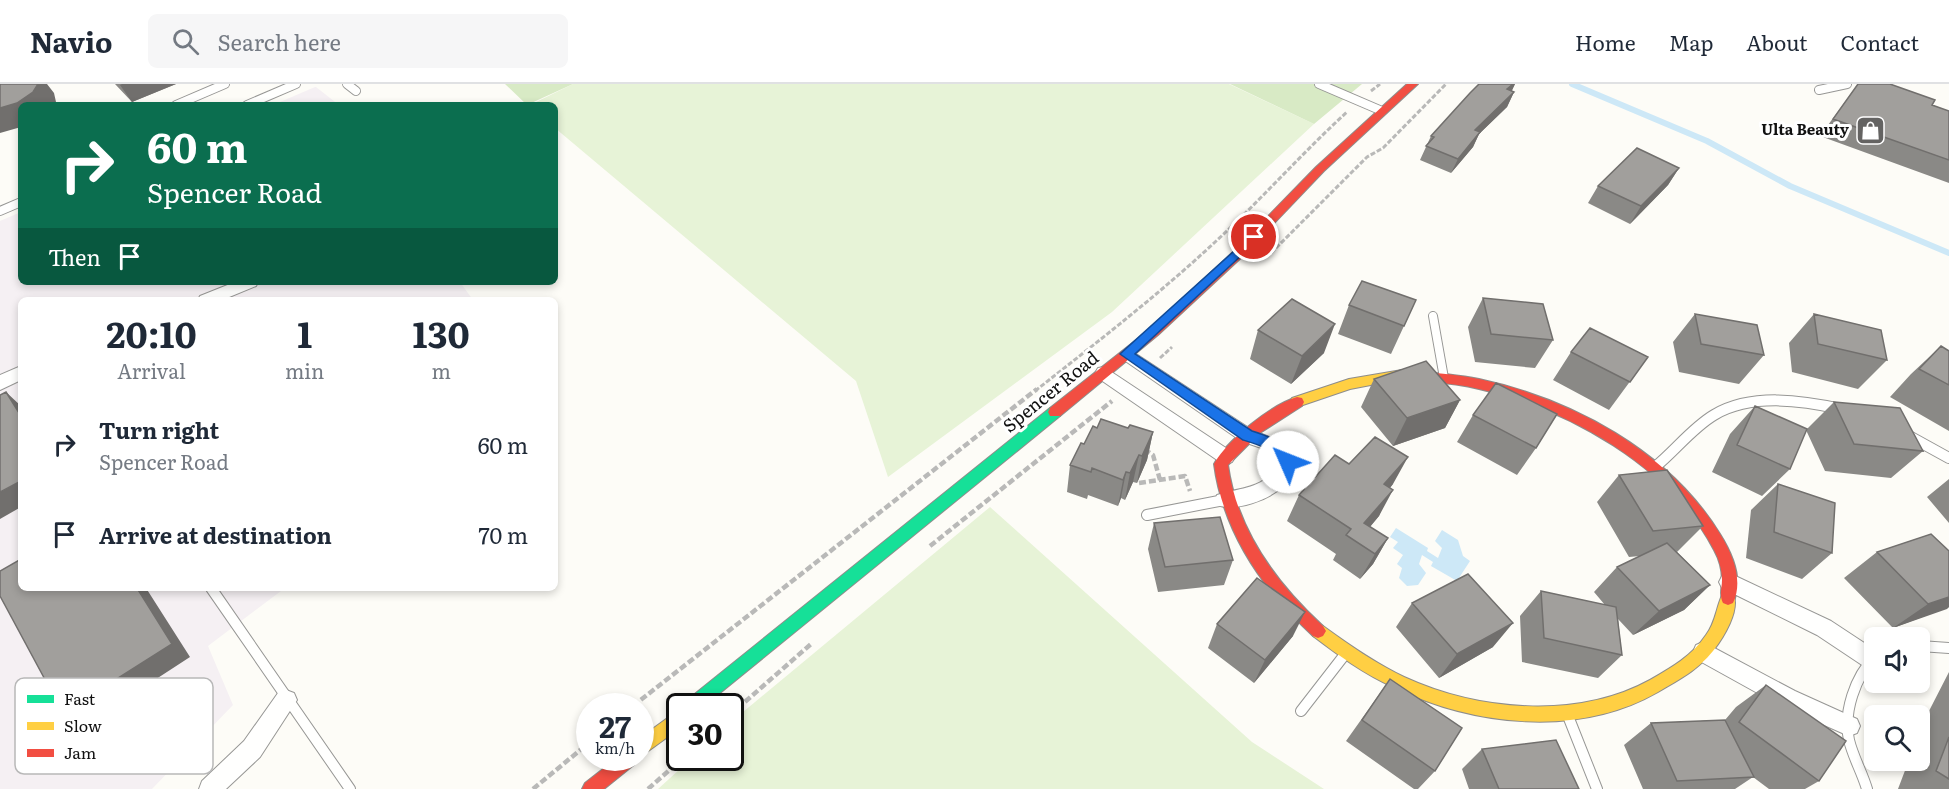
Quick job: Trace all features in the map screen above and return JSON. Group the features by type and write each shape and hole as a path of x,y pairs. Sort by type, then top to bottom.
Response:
{"street":[{"name":"Spencer Road","path":"708,693 1126,354 1238,254 1320,169 1413,84"},
{"path":"213,297 243,285"},
{"path":"1126,354 1248,436 1265,440 1282,451 1288,462 1285,472 1274,483 1250,497 1224,500"},
{"path":"1104,373 1226,457"},
{"path":"0,383 18,374"},
{"path":"1402,375 1444,378 1500,388 1556,408 1614,440 1655,467 1672,482 1708,528 1729,574 1724,614 1703,652 1693,664 1651,689 1590,711 1540,715 1506,712 1450,702 1394,680 1346,652 1305,622 1287,603 1270,583 1224,500 1221,464 1248,436 1282,408 1335,387 1402,375"},
{"path":"1729,582 1824,628 1864,652"},
{"path":"1703,652 1787,698 1849,726"},
{"path":"210,789 252,749 286,700"},
{"path":"654,737 666,728"},
{"path":"591,789 613,771"}],"lane":[{"path":"183,102 225,84"},
{"path":"254,102 296,84"},
{"path":"347,84 356,91"},
{"path":"1319,84 1382,111"},
{"path":"1819,90 1847,84"},
{"path":"0,211 18,203"},
{"path":"1433,316 1444,378"},
{"path":"1655,467 1702,425 1728,409 1786,400 1850,411"},
{"path":"1901,432 1949,458"},
{"path":"1147,515 1224,500"},
{"path":"213,591 286,700 350,789"},
{"path":"1930,647 1949,648"},
{"path":"1301,711 1346,652"},
{"path":"1864,671 1858,680 1849,711 1849,739 1867,789"},
{"path":"1567,714 1597,789"}],"path":[{"path":"649,693 870,518 1129,318 1215,242 1297,158 1380,84"},
{"path":"1139,450 1150,451 1160,480"},
{"path":"1139,483 1185,476 1196,506"},
{"path":"533,789 576,754"},
{"path":"648,789 668,771"}],"shaded area":[{"path":"315,87 335,102 280,102"},
{"path":"18,213 18,285 462,285 471,297 18,297 18,591 281,591 208,646 233,705 213,726 213,678 15,678 15,774 166,774 152,789 0,789 0,221"}],"green space":[{"path":"505,84 573,84 534,102 524,102"},
{"path":"573,84 1229,84 1314,124 1112,312 888,477 856,381 558,131 558,102 536,102"},
{"path":"1230,84 1362,84 1314,124"},
{"path":"990,507 1252,742 1324,789 658,789 678,771 744,771 744,711"}],"water":[{"path":"1396,528 1428,548 1427,551 1438,558 1442,548 1435,541 1442,530 1458,540 1463,556 1470,561 1457,581 1431,566 1433,562 1422,555 1419,564 1426,573 1418,585 1407,586 1399,578 1402,568 1397,564 1403,555 1393,548 1398,542 1390,537"}],"building":[{"path":"0,84 38,84 33,92 17,103 0,108"},
{"path":"1479,84 1513,84 1507,89 1514,92 1475,130 1480,132 1458,159 1426,146 1434,137 1431,136"},
{"path":"1858,84 1890,84 1935,100 1932,105 1949,111 1949,160 1833,119"},
{"path":"1637,148 1679,168 1641,206 1598,186"},
{"path":"1362,281 1416,300 1404,326 1349,305"},
{"path":"1483,298 1543,304 1553,340 1491,334"},
{"path":"1292,299 1335,324 1302,356 1258,330"},
{"path":"1695,314 1757,325 1764,355 1701,344"},
{"path":"1814,314 1881,330 1887,360 1818,344"},
{"path":"1590,328 1648,357 1630,382 1571,352"},
{"path":"1941,346 1949,351 1949,385 1919,369"},
{"path":"1426,361 1460,400 1407,418 1374,379"},
{"path":"1496,383 1557,414 1536,448 1473,415"},
{"path":"6,392 18,411 18,483 0,492 0,395"},
{"path":"1834,402 1900,408 1923,451 1854,444"},
{"path":"1755,406 1807,429 1790,469 1737,445"},
{"path":"1101,419 1128,428 1130,425 1153,432 1142,456 1139,455 1130,473 1126,472 1123,480 1092,468 1091,472 1070,465 1081,443 1084,444 1093,426 1097,428"},
{"path":"1375,437 1408,457 1384,484 1393,490 1364,523 1388,538 1375,554 1346,535 1351,529 1299,495 1335,455 1349,464"},
{"path":"1667,470 1703,526 1653,531 1619,475"},
{"path":"1778,484 1835,503 1832,553 1774,532"},
{"path":"1220,517 1233,560 1165,567 1154,523"},
{"path":"1931,534 1949,551 1949,597 1928,604 1877,552"},
{"path":"1667,543 1710,585 1659,611 1617,567"},
{"path":"18,561 18,591 139,591 172,644 118,678 44,678 0,596 0,571"},
{"path":"1468,574 1513,623 1457,654 1412,603"},
{"path":"1257,578 1305,612 1265,660 1217,624"},
{"path":"1541,591 1616,607 1622,655 1544,638"},
{"path":"1390,679 1462,728 1435,771 1362,720"},
{"path":"1766,685 1846,741 1819,781 1739,722"},
{"path":"1725,720 1754,777 1677,781 1651,723"},
{"path":"1949,737 1949,779 1936,771"},
{"path":"1556,740 1579,789 1499,789 1482,749"}],"waterway":[{"path":"1572,84 1707,141 1790,186 1949,253"}],"traffic: fast":[{"path":"708,693 1055,412"}],"traffic: slow":[{"path":"1297,402 1349,384 1402,375"},
{"path":"1318,631 1357,659 1400,683 1446,700 1494,711 1543,714 1591,709 1637,695 1680,671 1712,640 1723,620 1728,598"},
{"path":"654,738 666,728"}],"traffic: jam":[{"path":"1055,412 1154,332 1238,254 1320,169 1413,84"},
{"path":"1402,375 1470,382 1522,396 1582,421 1637,454 1662,474 1684,497 1712,534 1728,568 1728,598"},
{"path":"1297,402 1256,429 1221,464 1231,510 1254,556 1268,578 1285,598 1318,631"},
{"path":"591,789 613,771"}],"place":[{"name":"Ulta Beauty","path":"1870,130"}],"route":[{"path":"1254,237 1154,332 1126,354 1248,436 1265,440 1282,451 1288,462"}]}
